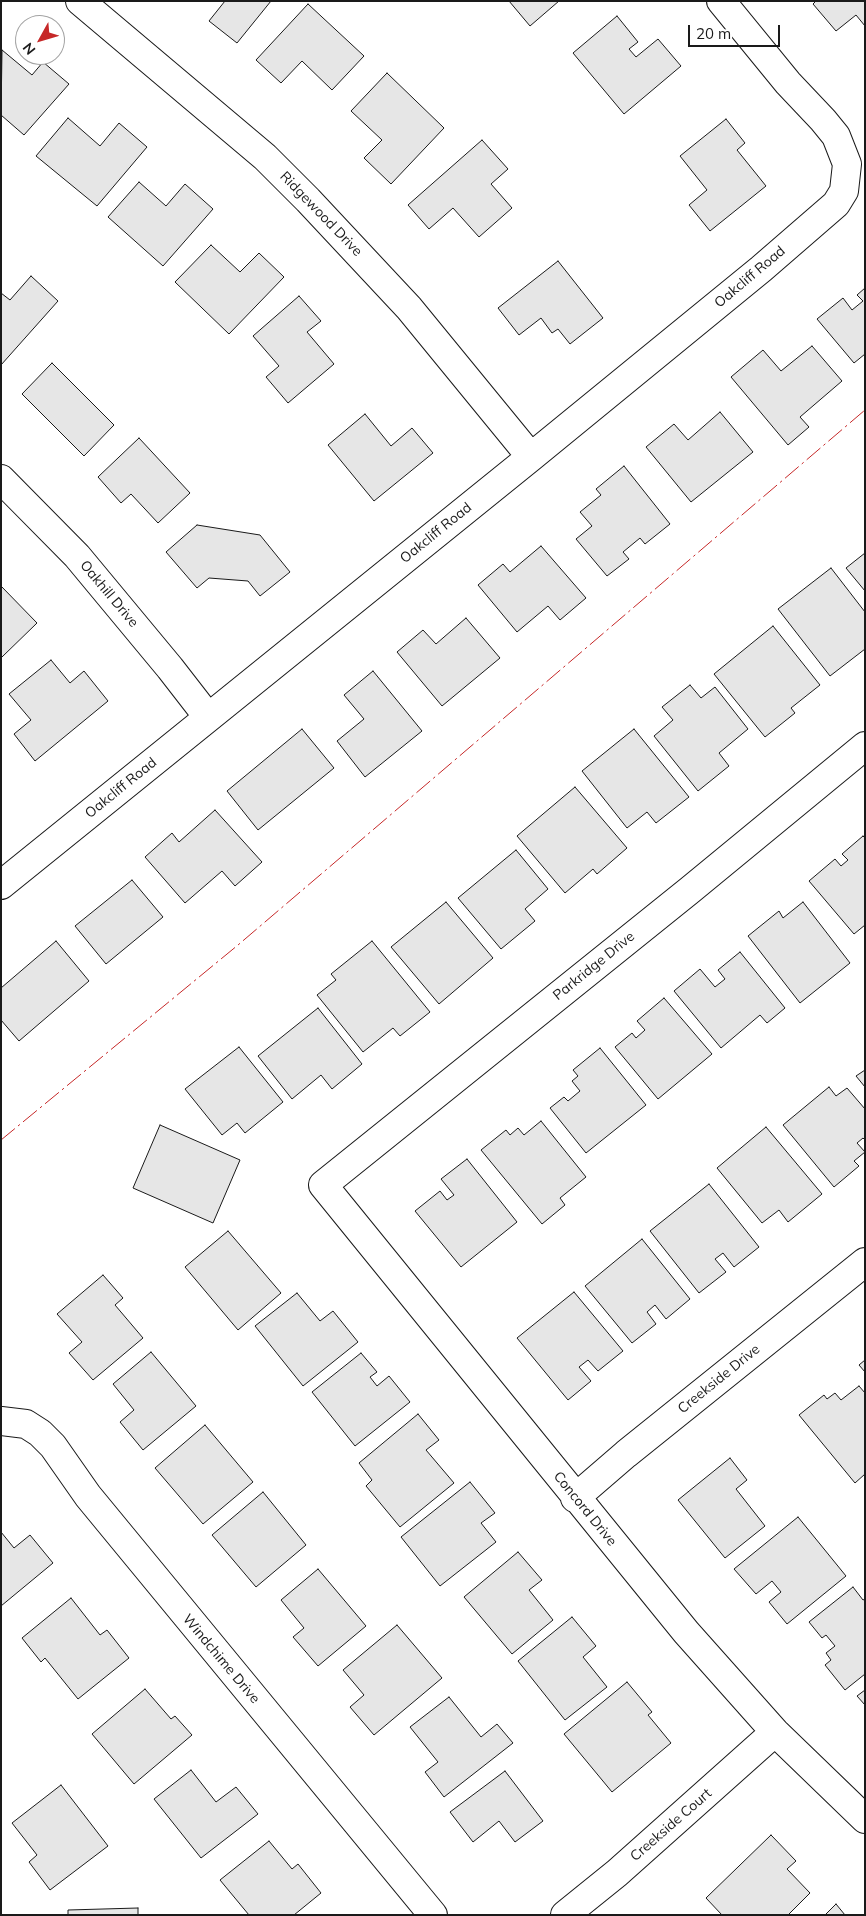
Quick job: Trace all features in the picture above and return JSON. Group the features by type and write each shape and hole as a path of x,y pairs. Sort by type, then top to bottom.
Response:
{"street":[{"name":"Ridgewood Drive","path":"80,1 264,157 308,200 409,308 531,457"},
{"name":"Oakcliff Road","path":"1,885 531,457 761,269 836,204 844,191 847,164 836,136 788,83 721,1"},
{"name":"Oakhill Drive","path":"1,479 77,556 208,717"},
{"name":"Parkridge Drive","path":"323,1185 690,890 865,746"},
{"name":"Concord Drive","path":"323,1185 575,1498 686,1632 775,1732 865,1819"},
{"name":"Creekside Drive","path":"575,1498 626,1454 865,1262"},
{"name":"Windchime Drive","path":"1,1421 26,1424 40,1433 53,1446 100,1511 433,1915"},
{"name":"Creekside Court","path":"565,1915 624,1867 775,1732"}],"building":[{"path":"225,1 271,1 237,43 209,21"},
{"path":"509,1 559,1 530,26"},
{"path":"816,1 865,1 865,26 856,15 836,31 813,4"},
{"path":"308,4 364,56 332,90 302,61 281,83 256,60"},
{"path":"617,16 638,42 629,49 636,57 658,39 681,66 624,114 573,53"},
{"path":"2,50 15,61 15,65 20,65 32,75 40,65 47,65 69,84 24,135 1,115"},
{"path":"387,73 444,128 391,184 364,158 382,140 351,111"},
{"path":"68,118 100,146 119,123 147,147 97,206 36,156"},
{"path":"726,119 745,143 737,150 766,186 710,231 689,205 707,190 680,156"},
{"path":"482,140 508,169 491,184 512,208 479,237 453,208 429,229 408,205"},
{"path":"139,182 166,206 185,184 213,209 163,266 108,217"},
{"path":"211,245 240,272 259,253 284,277 229,334 175,282"},
{"path":"558,261 603,318 570,344 558,329 552,333 541,318 519,335 498,308"},
{"path":"31,276 58,301 1,365 1,293 10,300"},
{"path":"865,288 865,354 854,363 817,319 843,298 852,310 863,301 857,295"},
{"path":"299,296 321,321 307,332 334,364 288,403 266,377 279,366 253,336"},
{"path":"812,346 842,381 800,417 809,427 788,445 731,377 763,350 781,371"},
{"path":"52,363 114,425 84,456 22,394"},
{"path":"720,412 753,452 691,502 646,447 674,424 688,440"},
{"path":"365,414 391,446 412,428 433,453 374,501 328,445"},
{"path":"139,438 190,493 158,523 131,494 121,503 98,477"},
{"path":"624,466 670,524 645,544 640,538 623,552 629,559 607,576 576,539 592,526 580,512 601,495 596,489"},
{"path":"197,525 260,535 290,572 260,596 248,581 209,578 197,588 166,552"},
{"path":"541,546 586,598 560,620 548,606 517,632 478,585 503,564 510,572"},
{"path":"865,553 865,591 846,568"},
{"path":"831,568 865,612 865,649 830,676 778,609"},
{"path":"1,586 37,623 2,657 1,656"},
{"path":"466,618 500,658 442,706 397,652 423,630 436,644"},
{"path":"773,626 820,685 791,708 795,713 765,737 714,674"},
{"path":"51,660 70,683 84,671 108,701 35,761 14,734 31,720 9,694"},
{"path":"373,671 422,731 365,777 337,741 364,719 344,695"},
{"path":"690,685 701,698 715,687 748,729 719,753 729,766 698,791 654,736 673,720 662,707"},
{"path":"302,729 334,768 258,830 227,791"},
{"path":"634,729 689,797 656,823 647,812 627,828 582,771"},
{"path":"575,787 627,848 597,874 593,869 565,893 517,836"},
{"path":"215,810 262,862 235,886 222,871 185,903 145,857 172,833 179,842"},
{"path":"863,836 865,838 865,925 854,934 809,881 835,859 841,866 848,860 842,854"},
{"path":"516,850 548,889 525,909 535,921 501,949 458,898"},
{"path":"132,880 163,917 106,964 75,926"},
{"path":"446,902 493,958 439,1004 391,947"},
{"path":"803,902 850,963 800,1003 748,936 779,911 783,918"},
{"path":"56,941 89,981 19,1041 1,1020 1,988"},
{"path":"372,941 430,1012 400,1036 393,1028 363,1052 317,995 336,980 331,974"},
{"path":"740,952 785,1008 767,1023 760,1015 721,1048 674,991 700,969 715,987 725,979 718,970"},
{"path":"664,998 712,1054 658,1099 615,1047 632,1033 636,1038 645,1030 637,1021"},
{"path":"318,1008 362,1064 332,1089 321,1075 292,1099 258,1056"},
{"path":"239,1047 283,1102 245,1133 237,1123 222,1135 185,1089"},
{"path":"600,1048 646,1105 586,1153 550,1108 564,1097 568,1101 580,1091 572,1081 578,1076 573,1070"},
{"path":"865,1070 865,1087 856,1076"},
{"path":"829,1087 836,1096 847,1088 865,1109 865,1140 863,1138 857,1143 865,1152 854,1161 859,1166 834,1187 783,1125"},
{"path":"541,1121 586,1177 560,1198 565,1205 542,1224 481,1150 506,1130 510,1135 518,1128 524,1135"},
{"path":"160,1125 240,1160 213,1223 133,1188"},
{"path":"766,1127 822,1194 788,1222 779,1210 762,1223 717,1168"},
{"path":"467,1159 517,1222 461,1267 415,1211 440,1191 447,1200 454,1195 441,1179"},
{"path":"709,1184 759,1247 734,1267 723,1253 715,1259 726,1272 699,1293 650,1231"},
{"path":"228,1231 281,1293 238,1330 185,1267"},
{"path":"642,1239 690,1299 666,1319 655,1305 647,1312 656,1324 632,1343 585,1286"},
{"path":"103,1275 123,1298 115,1305 143,1338 93,1380 69,1353 82,1342 57,1314"},
{"path":"574,1292 623,1351 598,1371 588,1360 579,1367 591,1381 568,1400 517,1338"},
{"path":"297,1293 320,1321 333,1311 358,1342 303,1386 255,1326"},
{"path":"151,1352 196,1406 143,1450 120,1422 134,1410 113,1384"},
{"path":"361,1353 377,1372 370,1377 377,1386 389,1376 410,1402 355,1446 312,1392"},
{"path":"865,1360 865,1372 859,1365"},
{"path":"859,1386 865,1393 865,1474 855,1483 799,1415 824,1395 827,1399 835,1393 841,1400"},
{"path":"418,1414 439,1440 426,1450 454,1483 400,1527 366,1486 372,1480 359,1463"},
{"path":"205,1425 253,1482 203,1524 155,1468"},
{"path":"730,1458 747,1480 736,1489 765,1526 725,1558 678,1500"},
{"path":"470,1482 495,1513 481,1523 496,1542 440,1586 401,1537"},
{"path":"263,1492 306,1545 256,1587 212,1535"},
{"path":"798,1517 846,1576 787,1624 769,1602 781,1592 772,1581 756,1594 734,1569"},
{"path":"1,1532 14,1548 30,1535 53,1563 1,1606"},
{"path":"518,1552 542,1580 529,1590 553,1620 512,1654 464,1597"},
{"path":"318,1569 366,1626 318,1666 293,1637 304,1628 281,1600"},
{"path":"853,1587 863,1600 865,1599 865,1674 845,1690 825,1665 831,1660 826,1653 835,1646 826,1635 822,1638 809,1622"},
{"path":"71,1598 100,1635 107,1630 129,1658 78,1699 45,1658 41,1662 22,1638"},
{"path":"572,1617 596,1646 583,1657 607,1687 565,1720 518,1661"},
{"path":"397,1625 442,1678 374,1735 350,1707 364,1695 343,1670"},
{"path":"627,1682 652,1712 648,1715 671,1743 612,1792 564,1734"},
{"path":"145,1689 171,1719 175,1716 192,1735 134,1784 92,1734"},
{"path":"865,1690 865,1705 857,1696"},
{"path":"449,1697 481,1737 497,1724 513,1743 444,1797 425,1772 438,1762 410,1727"},
{"path":"191,1770 216,1802 236,1787 258,1814 201,1858 154,1799"},
{"path":"505,1771 543,1821 515,1842 499,1821 473,1842 450,1812"},
{"path":"61,1785 108,1846 50,1890 29,1862 37,1855 12,1823"},
{"path":"771,1835 796,1861 787,1869 810,1893 788,1915 722,1915 706,1898"},
{"path":"269,1841 292,1869 298,1864 321,1893 294,1915 249,1915 220,1880"},
{"path":"836,1904 845,1915 825,1915"},
{"path":"138,1908 138,1915 68,1915 68,1910"}],"power":[{"path":"1,1140 238,945 865,410"}]}
